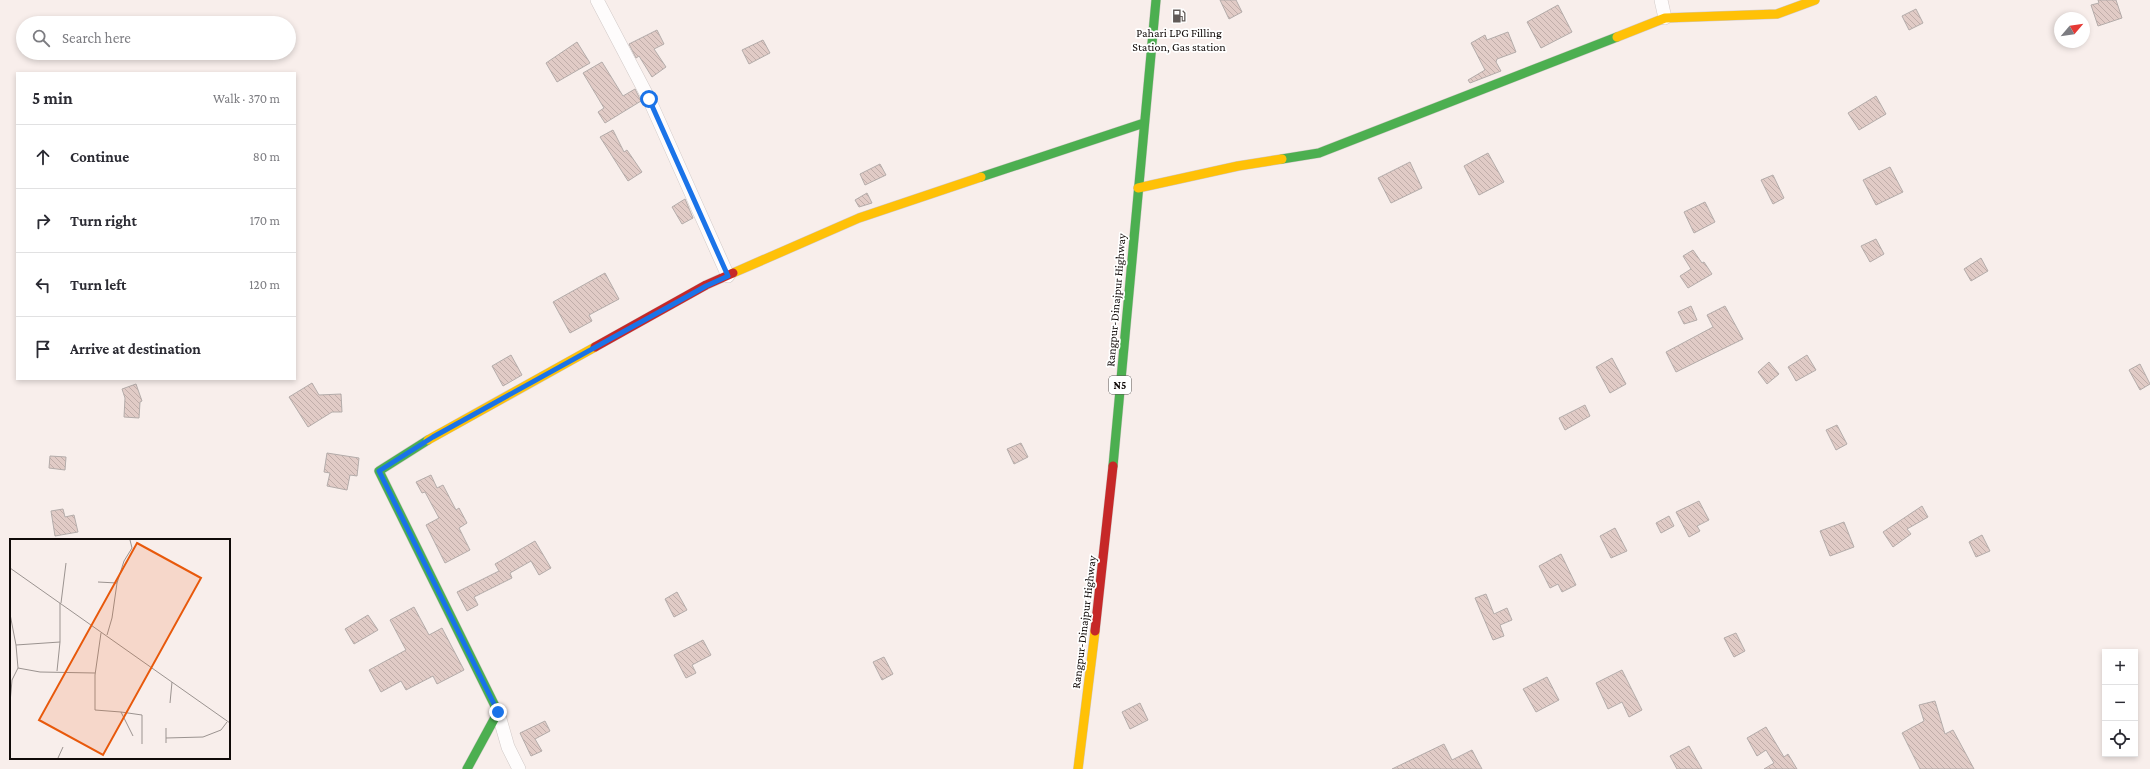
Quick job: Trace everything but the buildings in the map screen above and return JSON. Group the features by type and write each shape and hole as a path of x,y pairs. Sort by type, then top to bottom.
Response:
{"main road":[{"name":"Rangpur-Dinajpur Highway","path":"1078,769 1108,525 1156,0"},
{"path":"1138,188 1238,166 1319,153 1665,18 1777,14 1815,0"},
{"path":"467,769 498,712 379,471 433,437 699,289 859,218 1144,123"}],"street":[{"path":"597,0 649,99 728,276"},
{"path":"1661,0 1665,18"},
{"path":"498,712 508,747 519,769"}],"traffic: fast":[{"path":"1113,466 1156,0"},
{"path":"1282,159 1319,153 1617,37"},
{"path":"981,177 1144,123"},
{"path":"428,440 379,471 498,712 467,769"}],"traffic: slow":[{"path":"1617,37 1665,18 1777,14 1815,0"},
{"path":"1138,188 1238,166 1282,159"},
{"path":"733,273 859,218 981,177"},
{"path":"428,440 595,347"},
{"path":"1078,769 1095,631"}],"traffic: jam":[{"path":"595,347 706,285 733,273"},
{"path":"1095,631 1113,466"}],"place":[{"name":"Pahari LPG Filling Station, Gas station","path":"1179,16"}],"route":[{"path":"498,712 379,471 433,437 706,286 728,276 649,99"}]}
